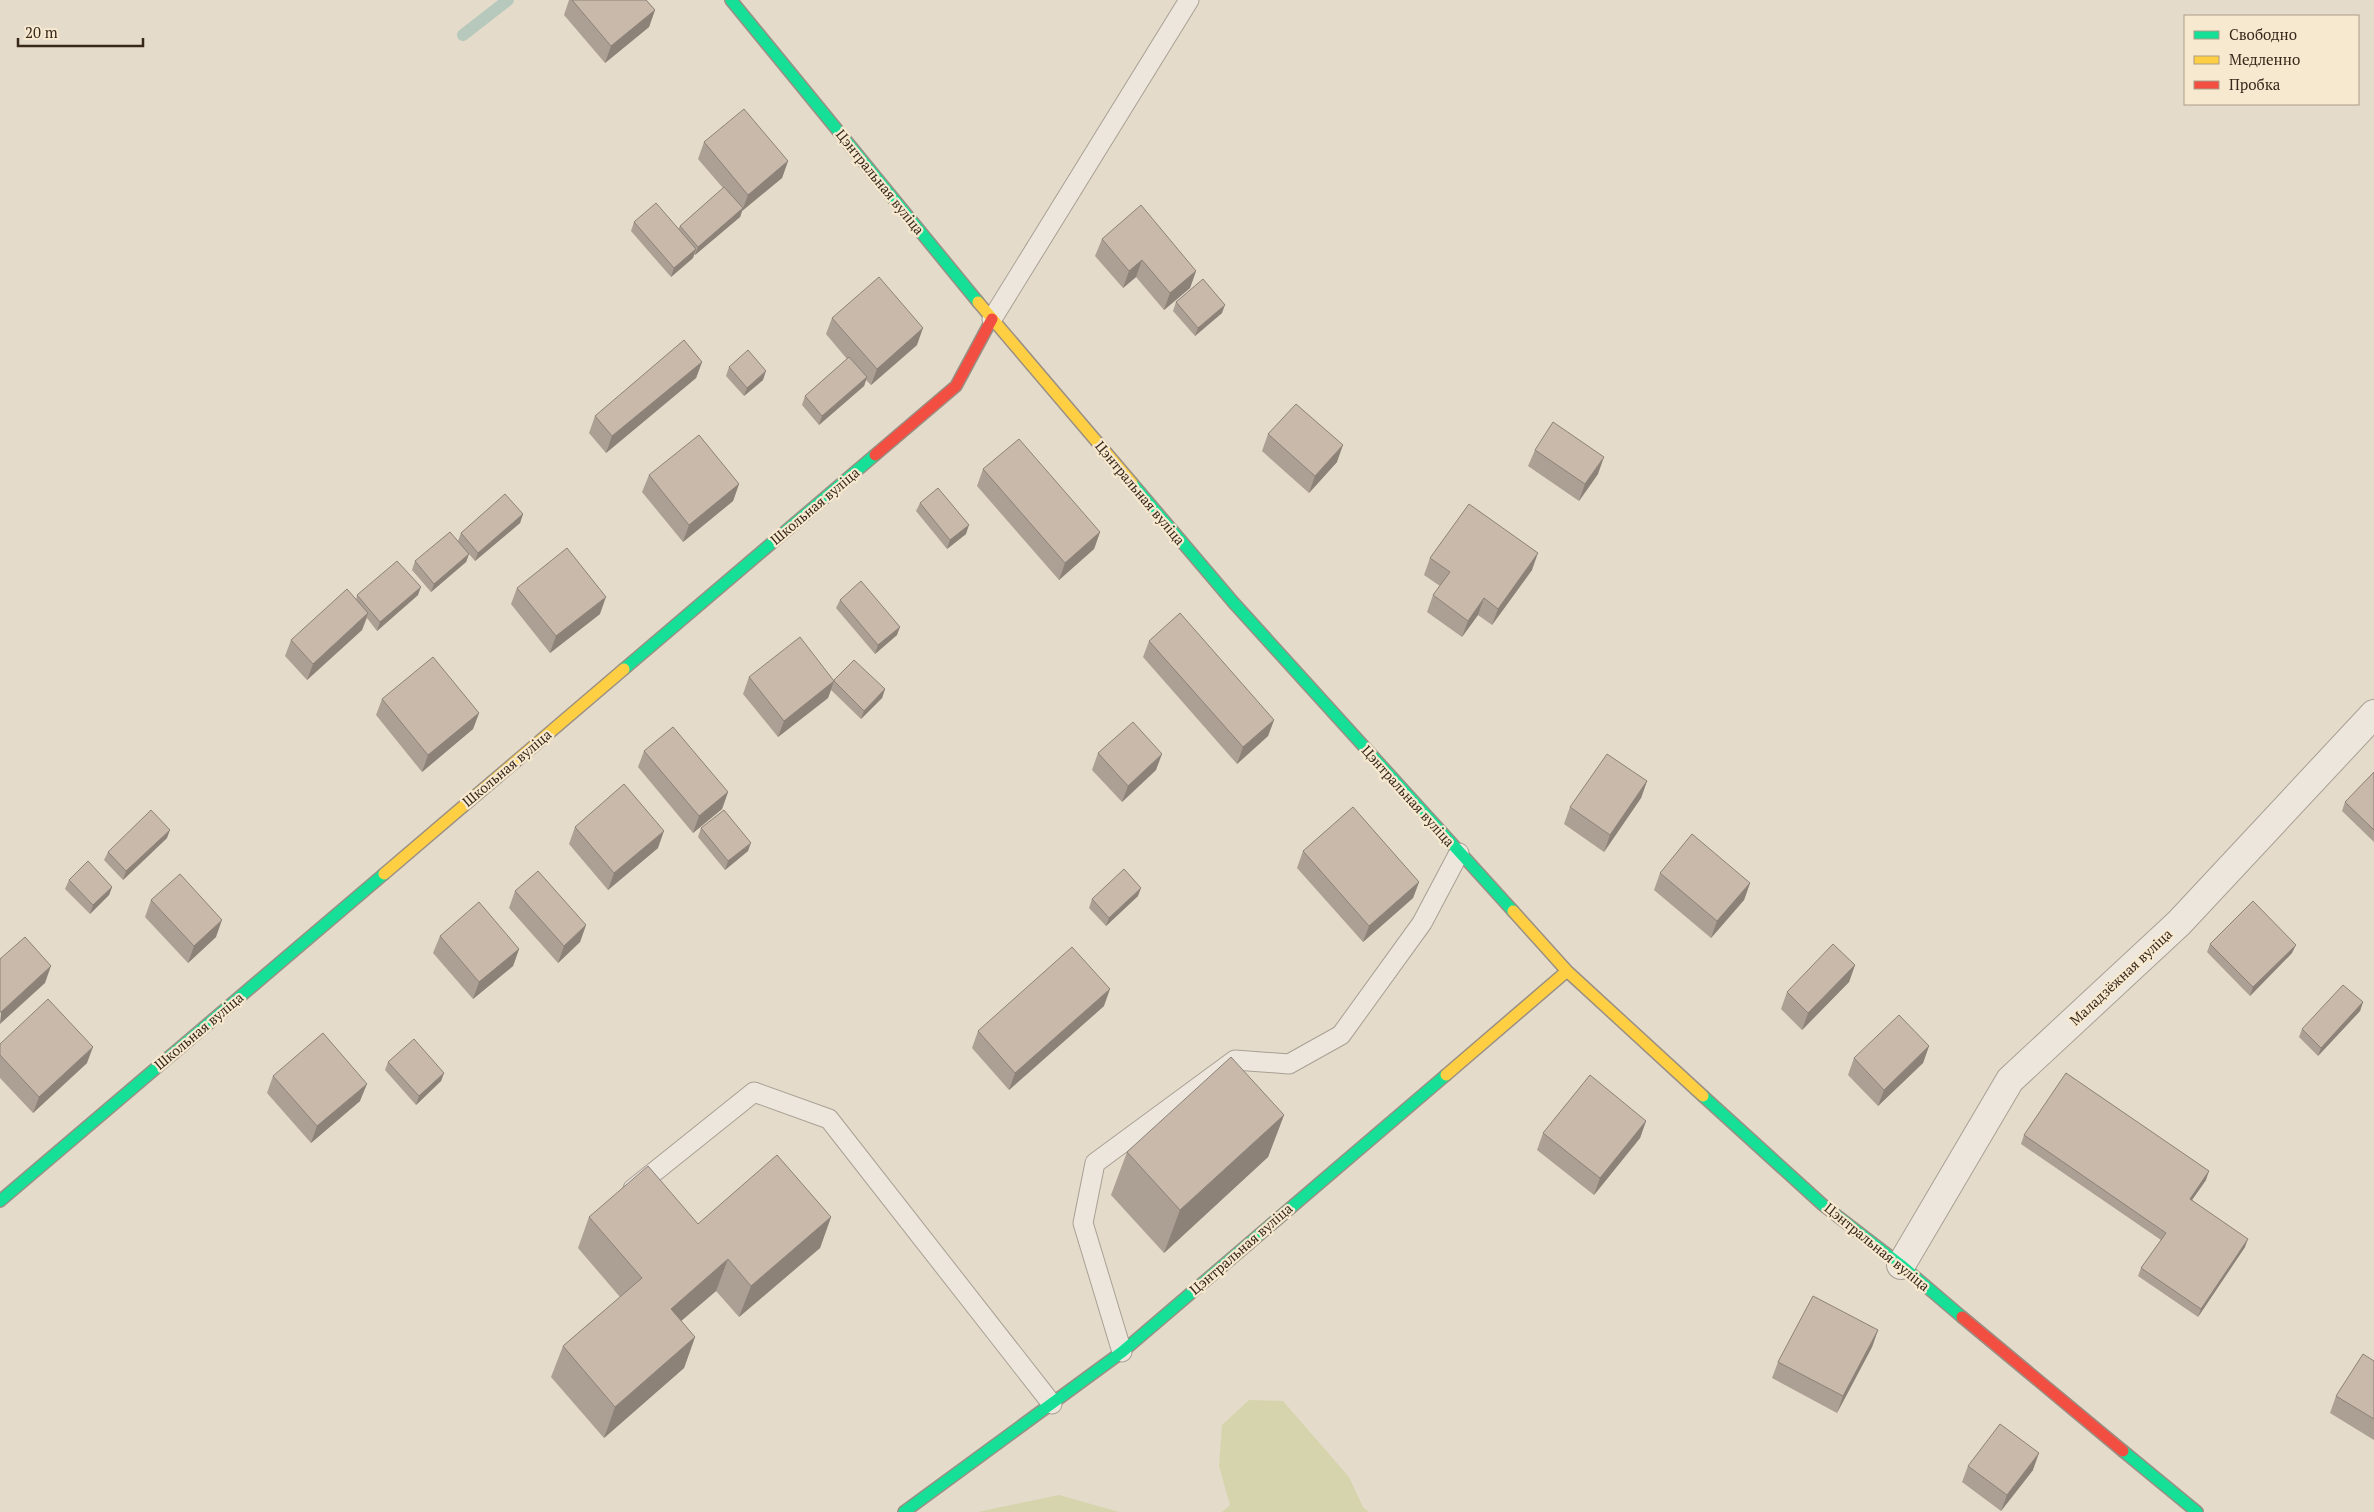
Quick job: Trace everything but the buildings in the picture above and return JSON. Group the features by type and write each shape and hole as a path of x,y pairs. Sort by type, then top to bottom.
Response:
{"street":[{"name":"Цэнтральная вуліца","path":"731,0 992,318 1233,602 1567,971 1823,1205 1901,1265 2197,1512"},
{"name":"Школьная вуліца","path":"0,1201 956,386 992,318"},
{"name":"Маладзёжная вуліца","path":"1901,1265 2010,1080 2180,923 2374,714"},
{"name":"Цэнтральная вуліца","path":"904,1512 1122,1352 1567,971"}],"lane":[{"path":"992,318 1189,0"},
{"path":"1122,1352 1083,1223 1094,1163 1235,1060 1289,1064 1341,1035 1422,923 1459,853"},
{"path":"622,1198 754,1092 829,1119 1052,1404"}],"shaded area":[{"path":"1249,1400 1283,1401 1349,1477 1363,1507 1369,1512 1222,1512 1230,1505 1219,1466 1222,1425"},
{"path":"1059,1495 1119,1512 978,1512"}],"waterway":[{"path":"463,35 508,0"}],"traffic: fast":[{"path":"731,0 978,302"},
{"path":"624,669 875,455"},
{"path":"1132,483 1233,602 1513,911"},
{"path":"0,1201 384,874"},
{"path":"904,1512 1122,1352 1446,1075"},
{"path":"1703,1096 1823,1205 1901,1265 1962,1317"},
{"path":"2123,1451 2197,1512"}],"traffic: slow":[{"path":"978,302 1132,483"},
{"path":"384,874 624,669"},
{"path":"1513,911 1567,971 1703,1096"},
{"path":"1446,1075 1567,971"}],"traffic: jam":[{"path":"875,455 956,386 992,319"},
{"path":"1962,1317 2123,1451"}]}
